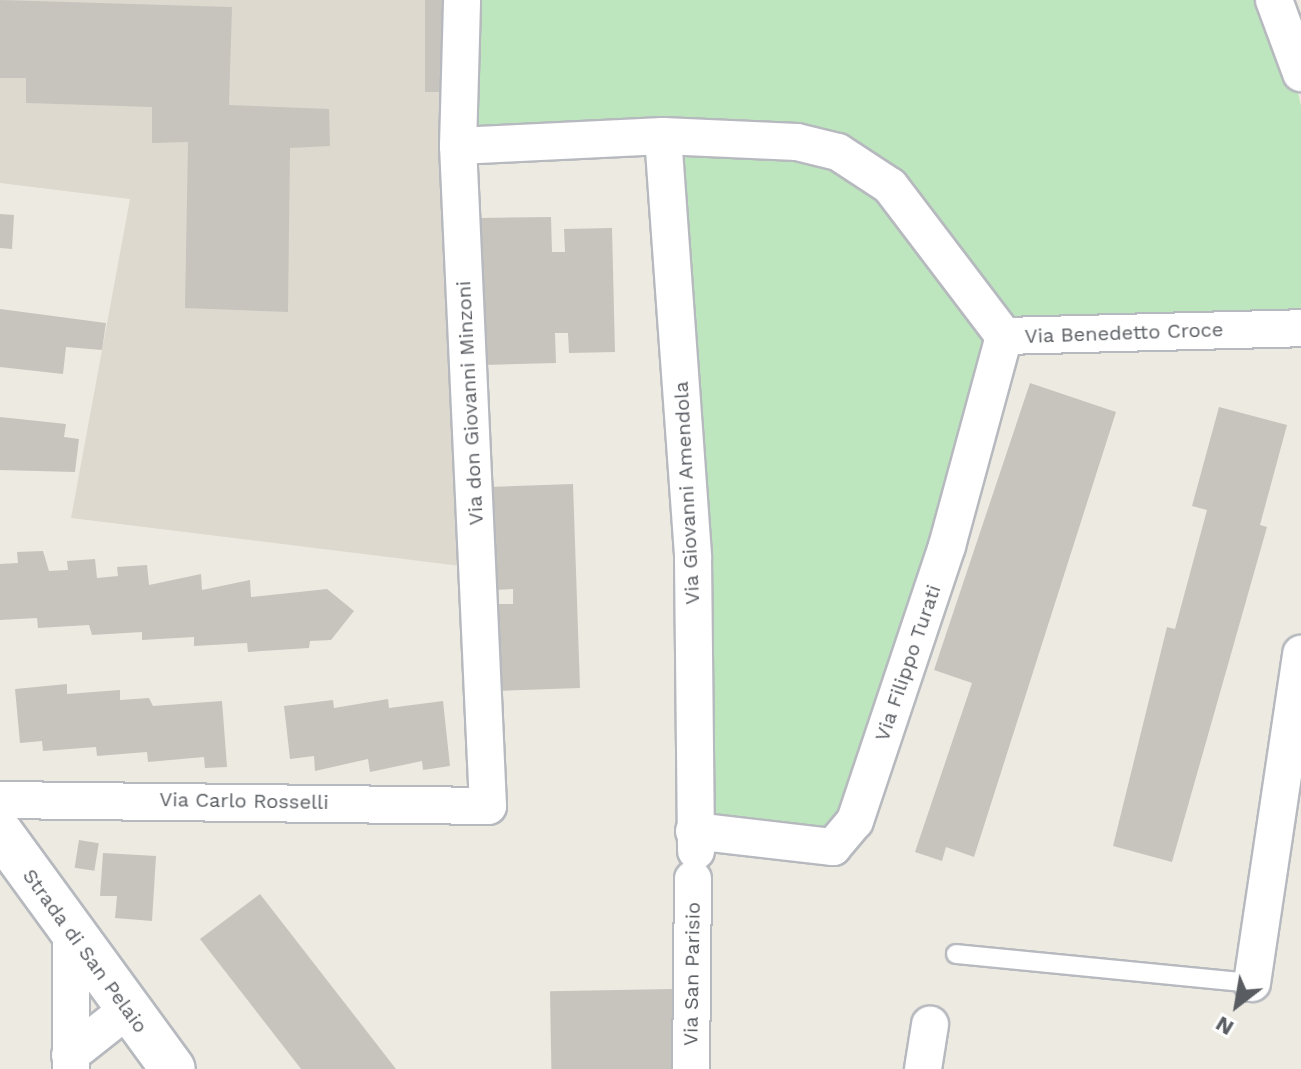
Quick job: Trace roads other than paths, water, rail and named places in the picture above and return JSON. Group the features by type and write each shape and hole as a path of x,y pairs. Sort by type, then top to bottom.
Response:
{"main road":[{"name":"Strada di San Pelaio","path":"0,832 173,1069"}],"street":[{"name":"Via don Giovanni Minzoni","path":"462,0 458,146 488,806"},
{"path":"1285,8 1301,73"},
{"name":"Via Benedetto Croce","path":"458,146 663,136 797,142 838,152 890,186 1004,336 1301,328"},
{"name":"Via Giovanni Amendola","path":"663,136 693,558 694,854"},
{"name":"Via Filippo Turati","path":"694,854 833,847 855,821 947,546 1004,336"},
{"path":"1252,983 1301,654"},
{"name":"Via Carlo Rosselli","path":"0,800 488,806"},
{"name":"Via San Parisio","path":"691,1069 694,854"},
{"path":"71,933 71,1062"},
{"path":"71,1062 127,1010"},
{"path":"923,1069 930,1025"}],"lane":[{"path":"956,954 1252,983"}]}
